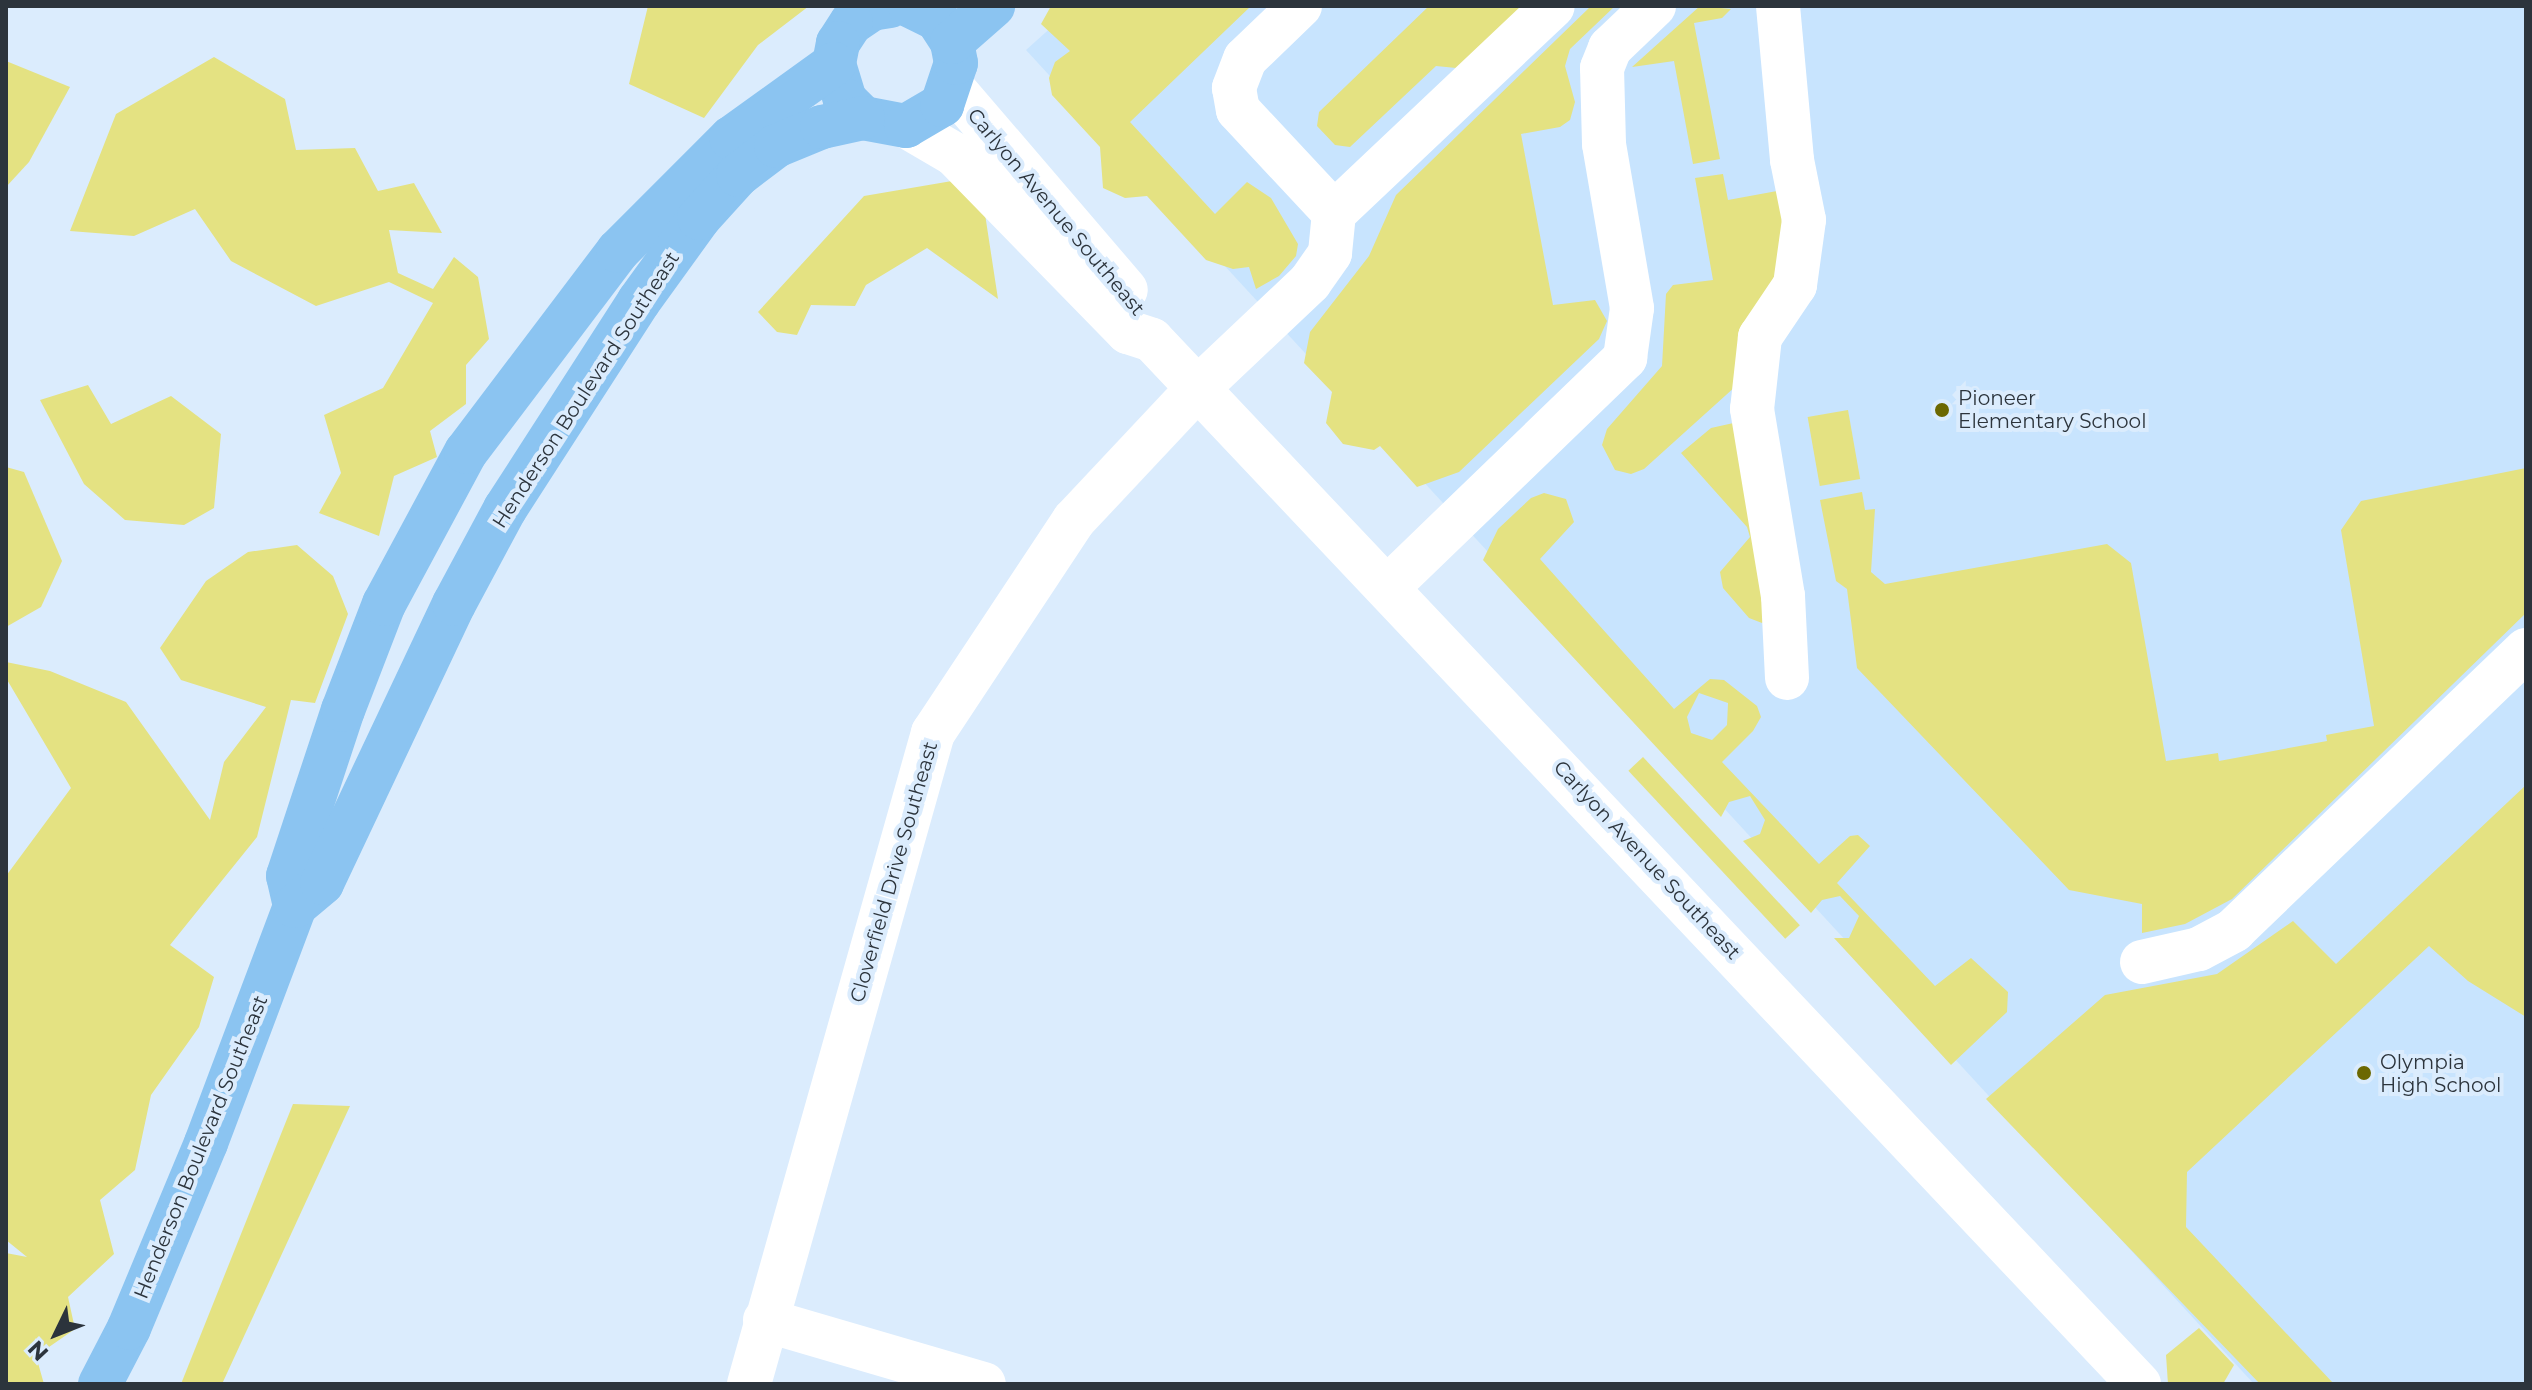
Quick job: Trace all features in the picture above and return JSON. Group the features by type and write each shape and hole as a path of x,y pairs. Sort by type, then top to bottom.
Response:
{"main road":[{"path":"890,6 872,9 851,23 838,43 834,64 845,100 863,118 906,126 942,105 952,87 956,63 952,42 937,19 910,6"},
{"path":"952,42 993,6"},
{"name":"Henderson Boulevard Southeast","path":"295,906 288,876 343,710 384,604 466,452 552,334 628,241 731,138 834,64"},
{"name":"Henderson Boulevard Southeast","path":"100,1384 129,1328 206,1143 295,906 322,883 454,604 505,509 699,218 738,175 776,146 822,127 863,118"}],"street":[{"path":"1300,6 1245,59 1234,88 1238,110 1334,213 1553,6"},
{"path":"1388,587 1625,358 1632,308 1604,144 1602,68 1610,48 1654,6"},
{"path":"1778,6 1792,160 1804,220 1795,285 1760,337 1752,409 1783,596 1787,678"},
{"name":"Carlyon Avenue Southeast","path":"952,87 1145,312 1152,340"},
{"name":"Carlyon Avenue Southeast","path":"906,126 954,154 1128,332 1152,340 2139,1384"},
{"name":"Cloverfield Drive Southeast","path":"749,1384 933,733 1074,520 1198,388 1310,282 1330,253 1334,213"},
{"path":"2142,962 2199,949 2234,930 2526,650"},
{"path":"765,1320 984,1384"}],"shaded area":[{"path":"648,6 809,6 758,45 704,118 629,84"},
{"path":"1051,6 1251,6 1130,122 1215,214 1247,182 1271,198 1298,244 1296,256 1279,276 1256,289 1249,267 1233,269 1206,260 1147,196 1125,198 1103,188 1100,147 1052,95 1049,78 1055,62 1070,51 1041,24"},
{"name":"Pioneer Elementary School","path":"1075,6 2526,6 2526,1384 2254,1384 1026,50"},
{"path":"1429,6 1544,6 1497,72 1436,66 1350,147 1335,145 1317,126 1319,112"},
{"path":"1591,6 1615,6 1570,49 1565,66 1575,102 1570,120 1560,127 1521,134 1553,305 1595,300 1607,321 1599,339 1459,472 1417,487 1380,446 1374,450 1343,444 1326,423 1332,392 1304,363 1310,332 1369,256 1396,195"},
{"path":"1700,6 1731,9 1722,18 1694,23 1720,159 1693,164 1674,61 1632,67"},
{"path":"214,57 285,99 296,150 355,148 378,191 414,183 442,233 389,230 398,273 433,289 454,257 478,277 489,339 466,365 466,404 430,431 437,457 394,476 379,536 319,513 341,473 324,415 383,388 433,303 389,282 316,306 231,261 195,209 134,236 70,231 116,114"},
{"path":"6,61 70,87 29,162 6,187"},
{"path":"1723,174 1728,200 1777,191 1790,250 1736,386 1644,469 1631,474 1615,470 1602,445 1607,429 1662,366 1666,294 1673,285 1713,280 1695,178"},
{"path":"952,181 985,214 998,299 927,248 866,285 855,306 811,305 797,335 777,332 758,312 864,196"},
{"path":"88,385 111,424 171,396 221,434 214,508 184,525 125,520 84,484 40,400"},
{"path":"1848,410 1860,479 1820,486 1808,417"},
{"path":"1738,422 1769,616 1762,623 1749,618 1723,588 1720,572 1750,537 1747,527 1681,453 1711,428"},
{"path":"6,467 24,472 62,561 41,607 6,627"},
{"path":"2526,468 2526,613 2232,899 2185,924 2142,933 2142,904 2069,890 1857,668 1847,589 1836,581 1820,500 1862,492 1865,510 1875,509 1871,572 1885,584 2107,544 2131,563 2166,761 2218,753 2219,761 2327,741 2326,735 2374,726 2341,530 2361,501"},
{"path":"1544,493 1566,499 1574,522 1540,559 1674,709 1710,679 1724,680 1757,706 1761,717 1753,731 1722,762 1819,864 1850,836 1858,835 1870,846 1837,883 1935,986 1971,958 2008,992 2007,1012 1951,1065 1834,938 1849,938 1859,916 1840,896 1822,900 1811,913 1743,841 1760,834 1765,820 1750,796 1729,802 1721,817 1483,560 1498,529 1531,498","holes":["1699,693 1728,703 1727,725 1712,740 1691,733 1687,717"]},
{"path":"297,545 333,576 348,614 315,703 291,700 257,837 170,945 214,977 199,1027 151,1095 135,1170 100,1200 114,1254 68,1297 75,1329 36,1356 44,1384 6,1384 6,1253 27,1257 6,1240 6,876 71,788 6,678 6,662 50,671 126,702 210,820 224,762 266,707 181,680 160,648 206,581 248,552"},
{"path":"1643,757 1800,925 1785,939 1628,771"},
{"path":"2526,785 2526,1017 2468,981 2429,946 2187,1172 2186,1227 2334,1384 2260,1384 1986,1099 2105,995 2217,974 2293,921 2336,964"},
{"path":"293,1104 350,1106 222,1384 181,1384"},
{"path":"2199,1328 2234,1365 2223,1384 2168,1384 2166,1355"}],"place":[{"name":"Pioneer Elementary School","path":"1942,410"},
{"name":"Olympia High School","path":"2364,1073"}]}
